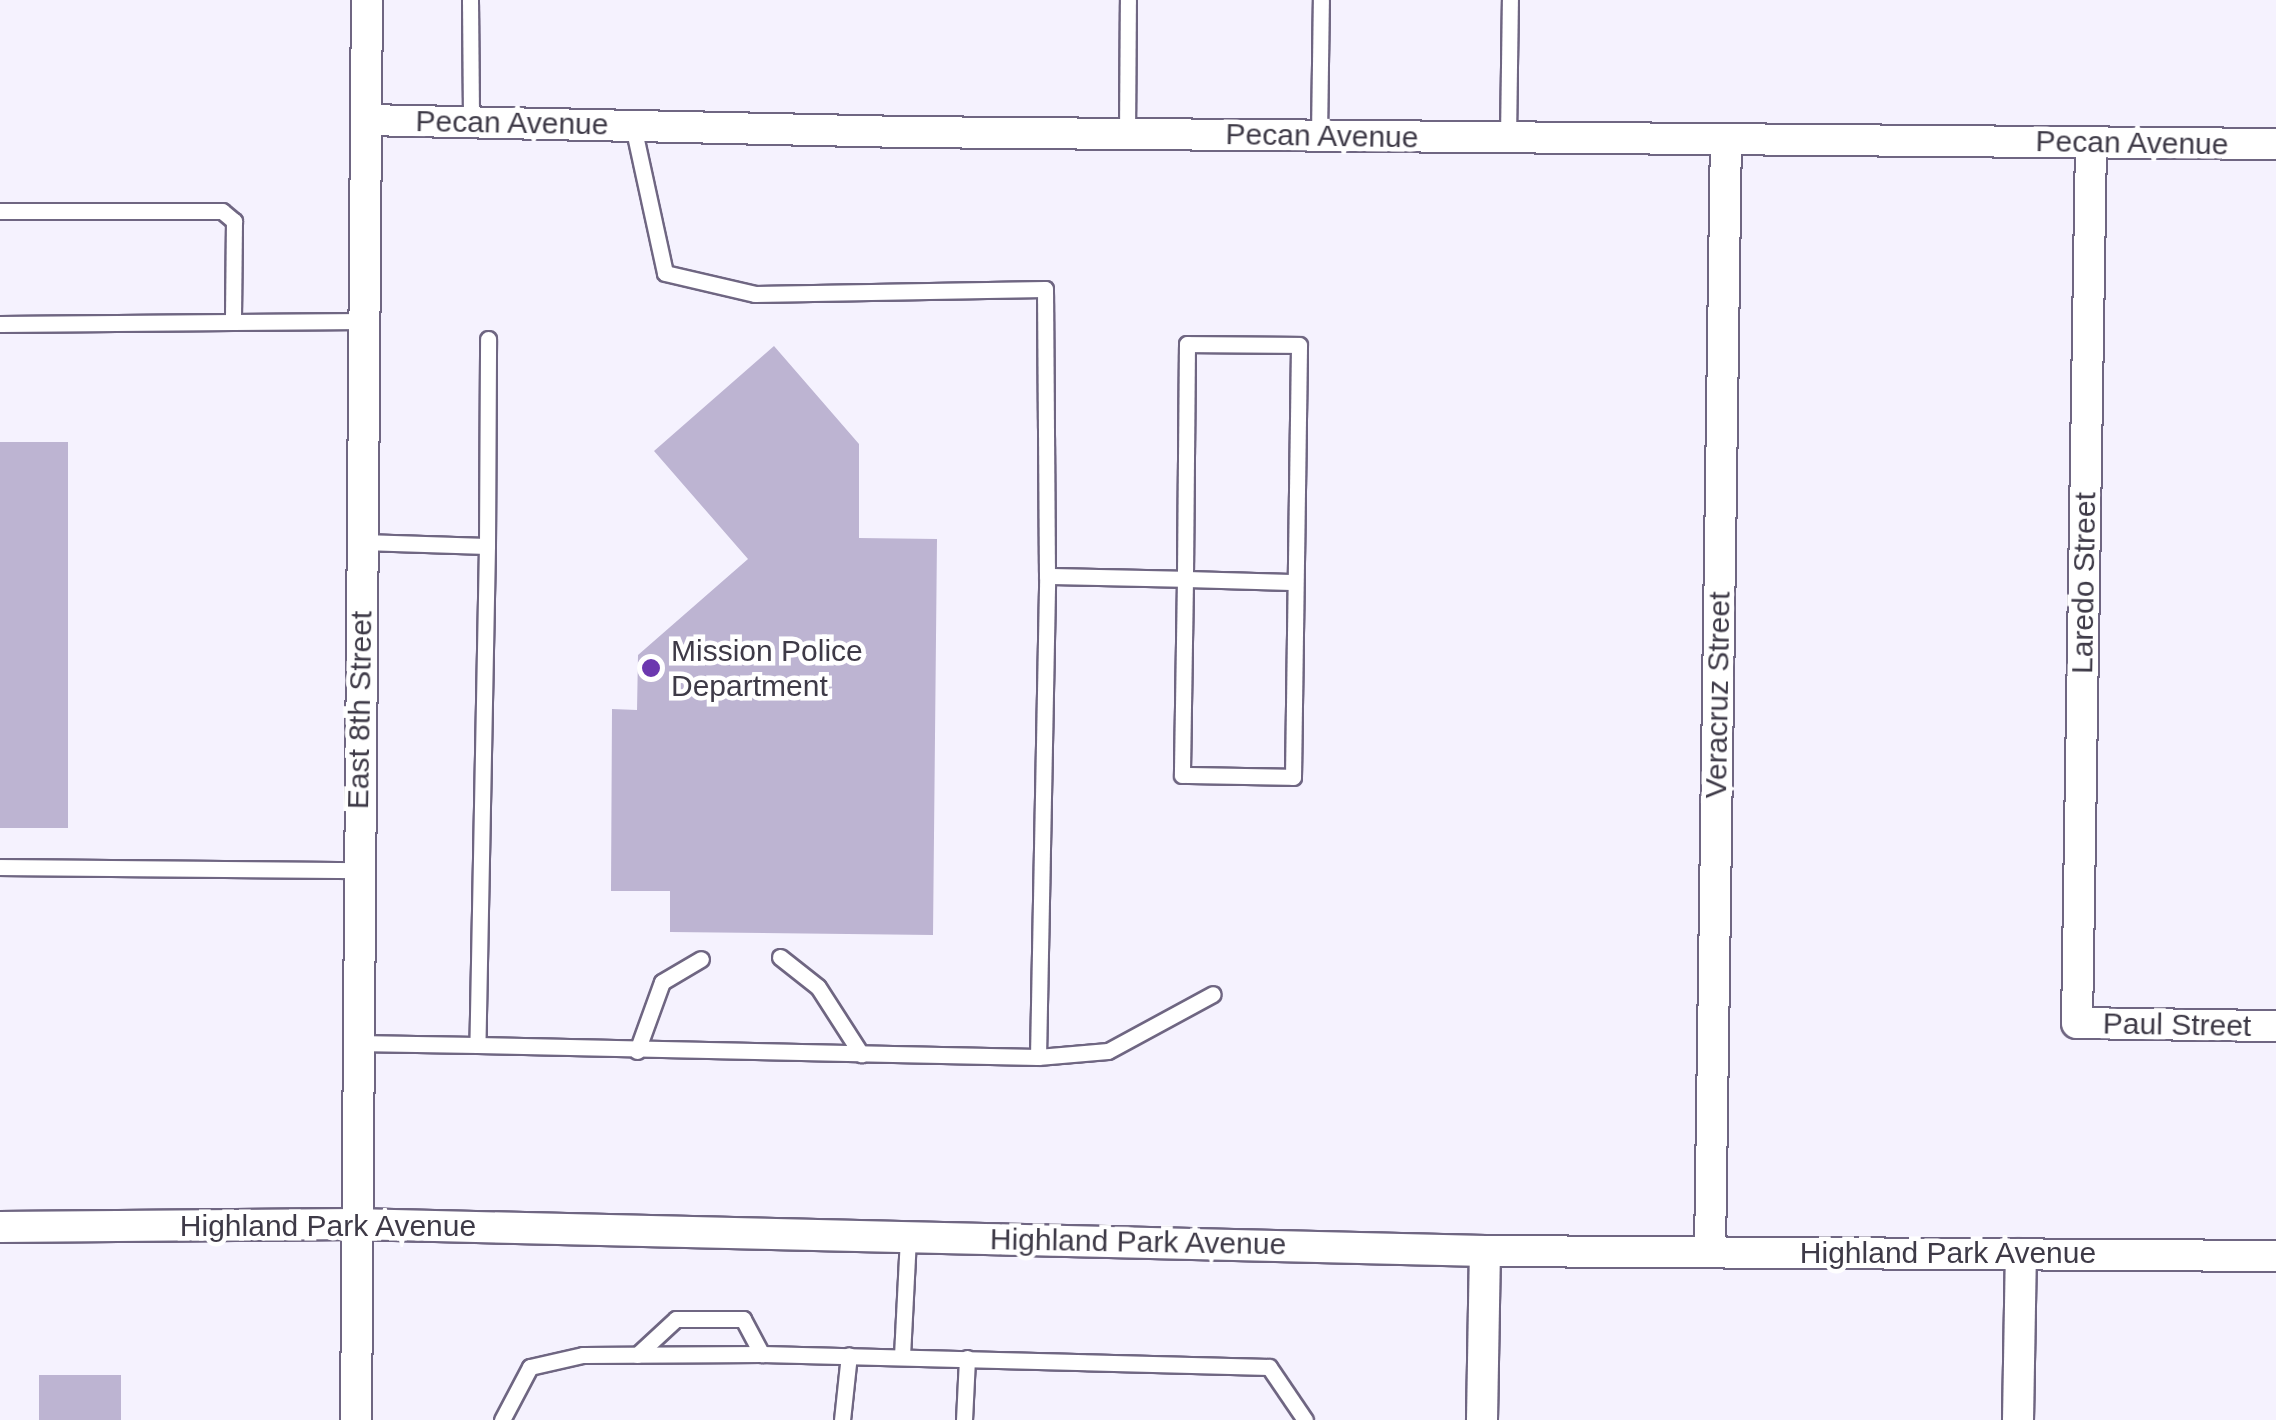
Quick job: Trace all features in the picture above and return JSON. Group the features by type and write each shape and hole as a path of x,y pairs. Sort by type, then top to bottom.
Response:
{"street":[{"name":"East 8th Street","path":"356,1420 353,1224 367,0"},
{"name":"Pecan Avenue","path":"367,120 1127,134 2276,144"},
{"name":"Veracruz Street","path":"1710,1251 1726,139"},
{"name":"Laredo Street","path":"2078,1024 2091,142"},
{"name":"Paul Street","path":"2078,1024 2276,1026"},
{"name":"Highland Park Avenue","path":"0,1226 353,1224 1484,1251 2276,1256"},
{"path":"1482,1420 1484,1251"},
{"path":"2018,1420 2020,1254"}],"lane":[{"path":"470,0 471,122"},
{"path":"1127,134 1128,0"},
{"path":"1319,136 1321,0"},
{"path":"1508,138 1510,0"},
{"path":"632,126 665,273 755,294 1045,289 1047,576 1038,1058"},
{"path":"0,210 229,214 233,322"},
{"path":"0,324 365,321"},
{"path":"477,1045 488,339"},
{"path":"1187,344 1298,345 1292,582 1293,776 1182,775 1184,579 1187,344"},
{"path":"362,542 486,546"},
{"path":"1047,576 1292,582"},
{"path":"0,866 358,870"},
{"path":"780,957 818,987 861,1054"},
{"path":"637,1051 662,982 701,959"},
{"path":"355,1042 1038,1058 1108,1051 1213,994"},
{"path":"902,1356 908,1237"},
{"path":"637,1355 676,1320 693,1319 743,1319 762,1354"},
{"path":"502,1420 530,1368 584,1355 762,1354 1270,1367 1305,1420"},
{"path":"842,1420 849,1355"},
{"path":"964,1420 968,1358"}],"building":[{"path":"774,346 859,444 859,538 937,539 933,935 670,932 670,891 611,891 612,709 637,710 638,655 748,559 654,451"},
{"path":"0,442 68,442 68,828 0,828"},
{"path":"39,1375 121,1375 121,1420 39,1420"}],"place":[{"name":"Mission Police Department","path":"651,668"}]}
